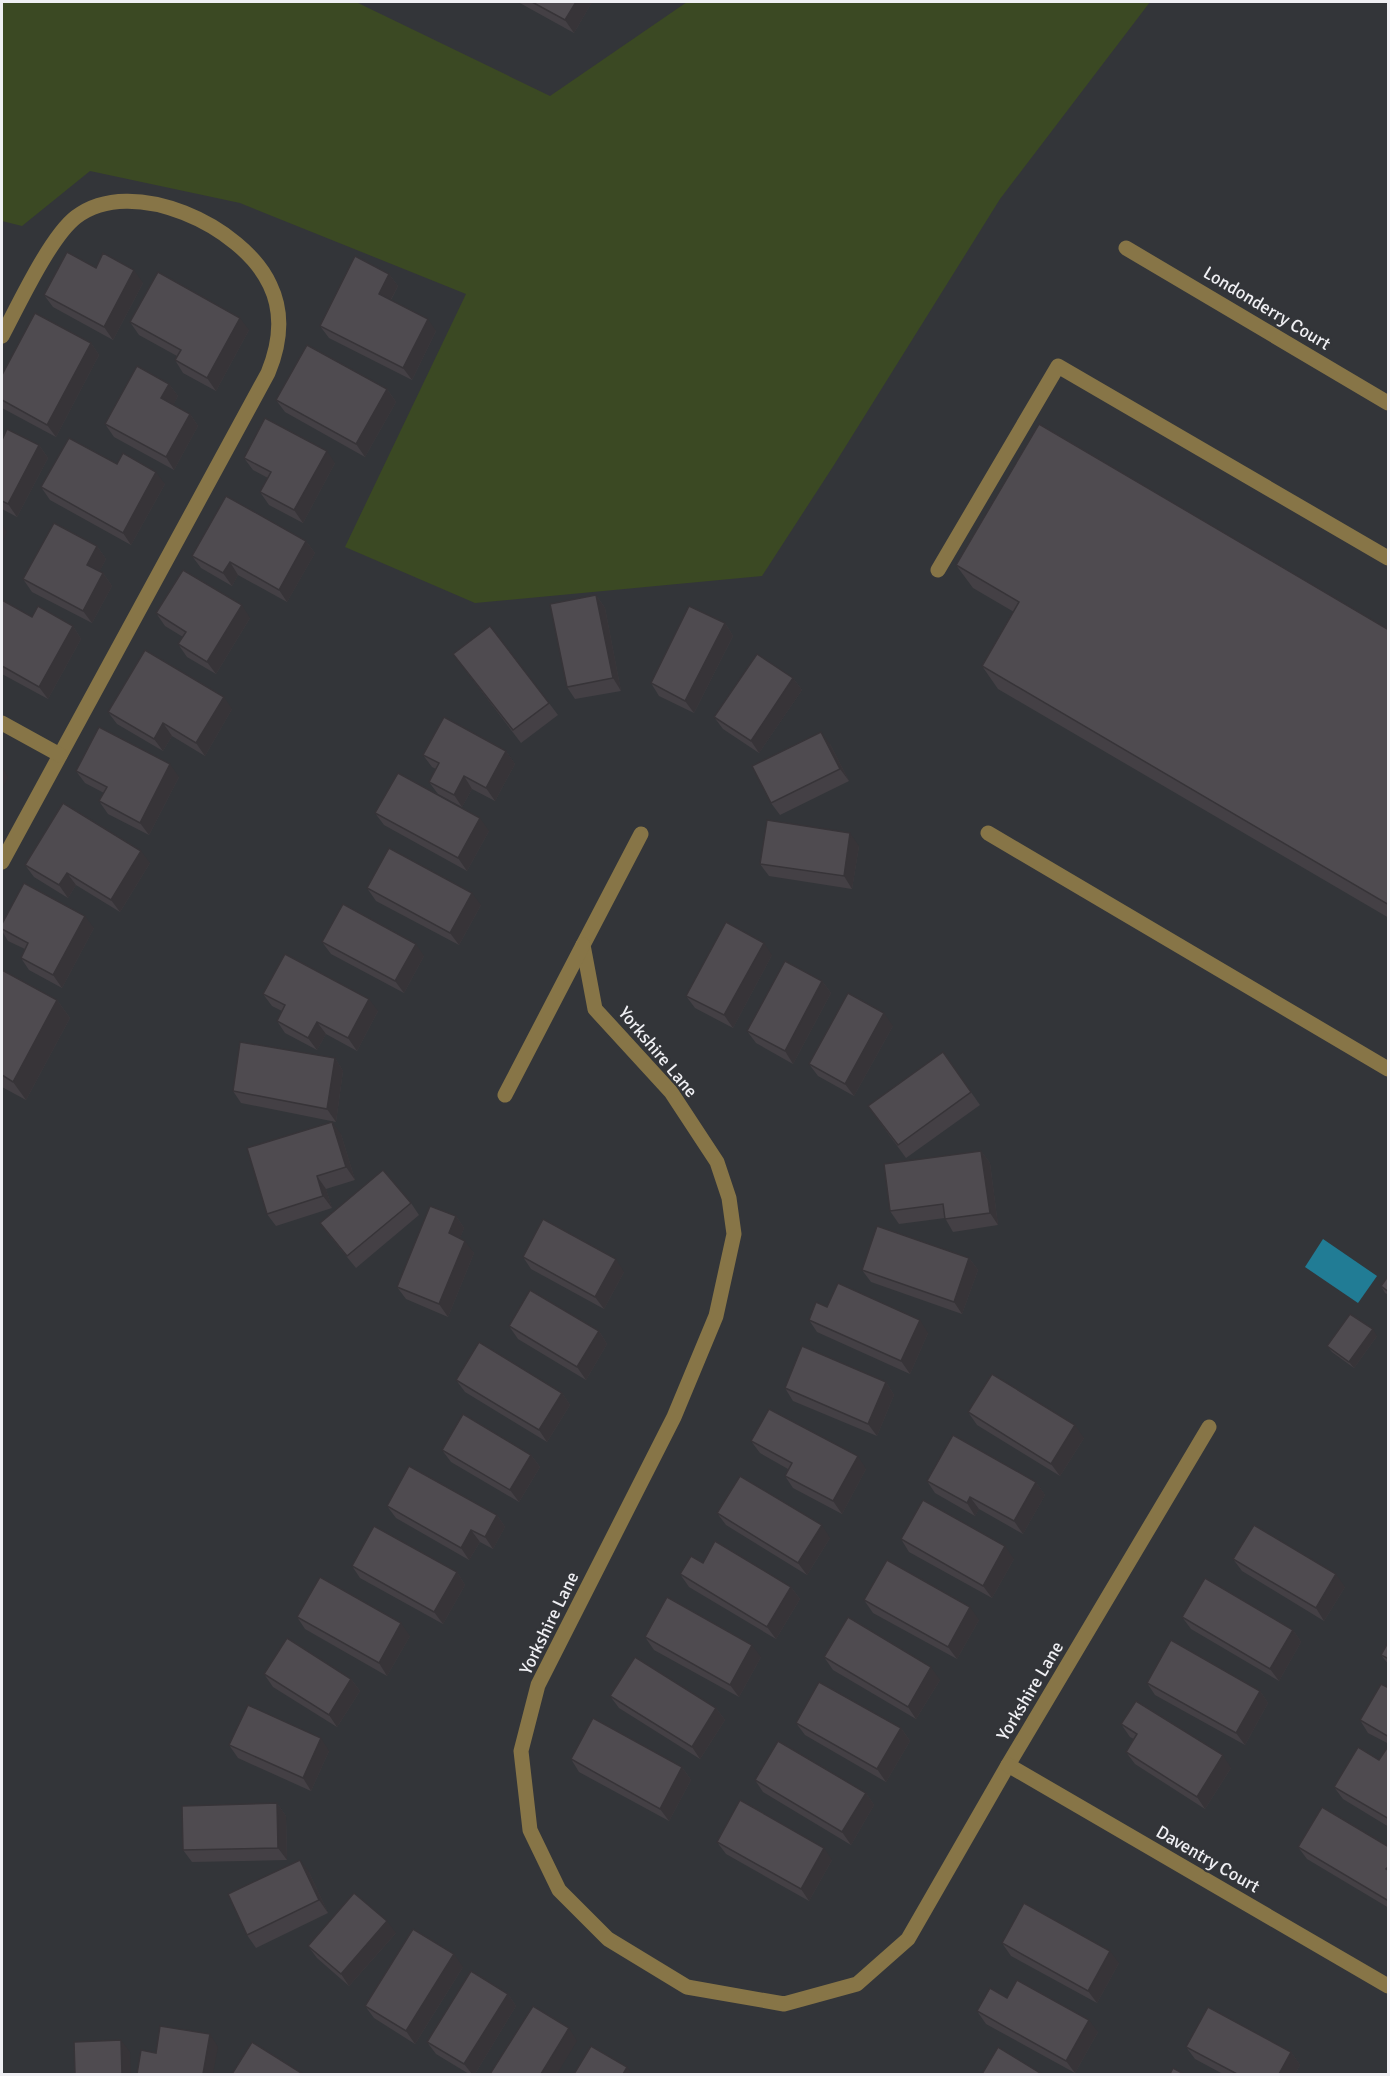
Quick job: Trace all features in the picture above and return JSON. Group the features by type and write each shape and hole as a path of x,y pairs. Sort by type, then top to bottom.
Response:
{"street":[{"path":"2,336 59,236 75,218 93,207 111,201 134,200 158,204 183,213 206,224 242,249 258,266 270,284 277,306 280,328 277,352 268,373 2,862"},
{"name":"Londonderry Court","path":"1126,248 1389,403"},
{"path":"938,570 1058,366 1389,558"},
{"path":"2,723 60,755"},
{"path":"988,833 1389,1069"},
{"path":"505,1095 641,834"},
{"name":"Yorkshire Lane","path":"583,945 595,1009 671,1092 717,1162 729,1198 734,1233 716,1316 674,1417 538,1685 521,1751 530,1830 559,1890 608,1939 687,1987 784,2004 857,1984 908,1939 1209,1427"},
{"name":"Daventry Court","path":"1008,1766 1389,1986"}],"green space":[{"path":"2,2 356,2 550,96 687,2 1150,2 1000,199 762,576 475,603 345,547 466,294 240,203 90,171 22,226 2,221"}],"water":[{"path":"1323,1239 1377,1276 1358,1303 1305,1267"}],"building":[{"path":"532,2 576,2 565,20"},
{"path":"67,252 96,268 103,253 134,270 104,327 44,295"},
{"path":"355,256 389,274 379,294 428,319 403,368 320,326"},
{"path":"158,272 240,318 207,378 175,360 181,350 130,322"},
{"path":"35,313 91,343 47,425 2,400 2,375"},
{"path":"307,345 387,389 356,444 276,400"},
{"path":"137,366 169,384 161,398 190,414 166,457 105,424"},
{"path":"265,418 327,451 294,510 260,492 271,472 244,458"},
{"path":"1039,424 1389,630 1389,905 982,666 1019,602 956,565"},
{"path":"7,429 39,445 8,504 2,501 2,440"},
{"path":"69,438 117,464 123,453 156,472 123,533 41,487"},
{"path":"226,496 306,541 279,590 230,562 223,573 192,556"},
{"path":"54,523 97,546 87,565 103,573 83,611 23,579"},
{"path":"183,570 242,605 207,662 178,644 186,632 156,613"},
{"path":"596,595 613,678 567,687 550,604"},
{"path":"2,600 32,617 38,606 73,626 39,687 2,666"},
{"path":"689,606 725,623 685,701 651,683"},
{"path":"490,626 549,703 513,730 453,654"},
{"path":"145,650 224,697 196,743 163,723 154,739 108,712"},
{"path":"757,654 793,678 751,741 714,717"},
{"path":"444,717 506,751 486,788 464,776 454,795 429,782 439,763 423,755"},
{"path":"99,727 170,764 140,823 99,801 107,787 76,771"},
{"path":"821,732 840,769 771,803 752,766"},
{"path":"398,773 480,818 458,858 375,813"},
{"path":"63,803 141,851 111,900 67,873 59,885 25,865"},
{"path":"767,820 850,833 844,876 760,864"},
{"path":"389,848 472,893 450,933 367,888"},
{"path":"24,883 85,916 53,975 21,958 28,943 2,929 2,924"},
{"path":"343,904 416,944 395,981 322,942"},
{"path":"726,922 764,943 724,1015 686,996"},
{"path":"285,954 369,999 348,1038 317,1022 308,1038 277,1021 285,1005 263,994"},
{"path":"785,961 822,981 785,1051 747,1031"},
{"path":"2,970 57,1000 13,1082 2,1075"},
{"path":"848,993 884,1013 845,1084 809,1064"},
{"path":"240,1042 335,1058 327,1109 233,1091"},
{"path":"943,1052 971,1092 898,1145 868,1106"},
{"path":"332,1122 346,1167 317,1176 323,1196 267,1214 247,1148"},
{"path":"981,1151 990,1213 945,1219 943,1204 890,1211 884,1164"},
{"path":"383,1170 411,1203 347,1256 320,1223"},
{"path":"430,1206 456,1216 449,1233 465,1241 439,1304 397,1287"},
{"path":"543,1219 616,1259 595,1297 523,1257"},
{"path":"877,1226 969,1258 954,1302 862,1270"},
{"path":"1389,1275 1389,1292 1381,1286"},
{"path":"838,1283 920,1320 901,1361 809,1320 816,1302 827,1307"},
{"path":"530,1290 599,1331 577,1367 509,1326"},
{"path":"1350,1314 1373,1329 1349,1362 1327,1346"},
{"path":"479,1342 562,1393 539,1430 456,1380"},
{"path":"802,1346 886,1382 868,1424 785,1388"},
{"path":"992,1374 1075,1425 1051,1464 968,1412"},
{"path":"769,1409 858,1456 833,1501 785,1476 792,1463 751,1441"},
{"path":"463,1414 531,1455 510,1490 442,1450"},
{"path":"953,1435 1036,1482 1014,1521 970,1497 967,1503 927,1481"},
{"path":"409,1466 497,1515 485,1537 471,1530 461,1548 387,1506"},
{"path":"740,1476 822,1525 798,1563 717,1513"},
{"path":"923,1500 1005,1546 983,1586 901,1539"},
{"path":"1254,1525 1336,1574 1316,1608 1233,1559"},
{"path":"374,1526 457,1572 434,1612 352,1566"},
{"path":"715,1541 791,1587 767,1627 680,1574 691,1556 703,1563"},
{"path":"887,1560 970,1607 948,1647 864,1600"},
{"path":"320,1577 401,1623 379,1663 297,1617"},
{"path":"1205,1578 1293,1630 1270,1669 1182,1617"},
{"path":"667,1597 752,1645 730,1685 645,1637"},
{"path":"848,1617 931,1667 908,1707 824,1657"},
{"path":"287,1638 351,1679 329,1715 264,1674"},
{"path":"1171,1640 1260,1691 1236,1733 1147,1683"},
{"path":"1389,1641 1389,1659 1381,1655"},
{"path":"635,1657 716,1708 692,1747 610,1696"},
{"path":"819,1682 901,1728 877,1769 796,1723"},
{"path":"1381,1684 1389,1688 1389,1737 1360,1720"},
{"path":"1136,1701 1223,1755 1197,1797 1126,1752 1137,1734 1121,1724"},
{"path":"248,1705 321,1738 303,1778 229,1745"},
{"path":"593,1718 682,1767 660,1809 571,1759"},
{"path":"778,1741 866,1793 842,1832 755,1780"},
{"path":"1389,1745 1389,1819 1334,1787 1358,1747 1379,1760"},
{"path":"740,1800 824,1848 801,1889 717,1842"},
{"path":"277,1803 278,1848 183,1850 182,1806"},
{"path":"1322,1807 1389,1847 1389,1866 1386,1869 1389,1871 1387,1900 1298,1847"},
{"path":"300,1860 319,1900 247,1935 228,1894"},
{"path":"354,1893 387,1921 341,1974 308,1946"},
{"path":"1024,1903 1110,1951 1088,1991 1002,1943"},
{"path":"413,1929 454,1954 406,2031 365,2006"},
{"path":"471,1971 508,1994 464,2064 427,2042"},
{"path":"1017,1980 1089,2020 1066,2061 977,2011 990,1988 1007,1998"},
{"path":"533,2006 569,2028 541,2074 490,2074"},
{"path":"1208,2007 1291,2052 1279,2074 1237,2074 1186,2047"},
{"path":"160,2026 210,2034 203,2074 137,2074 141,2050 156,2053"},
{"path":"121,2040 122,2074 75,2074 74,2042"},
{"path":"252,2042 303,2074 232,2074"},
{"path":"591,2046 627,2067 623,2074 574,2074"},
{"path":"998,2047 1042,2074 982,2074"},
{"path":"1173,2068 1184,2074 1170,2074"}]}
